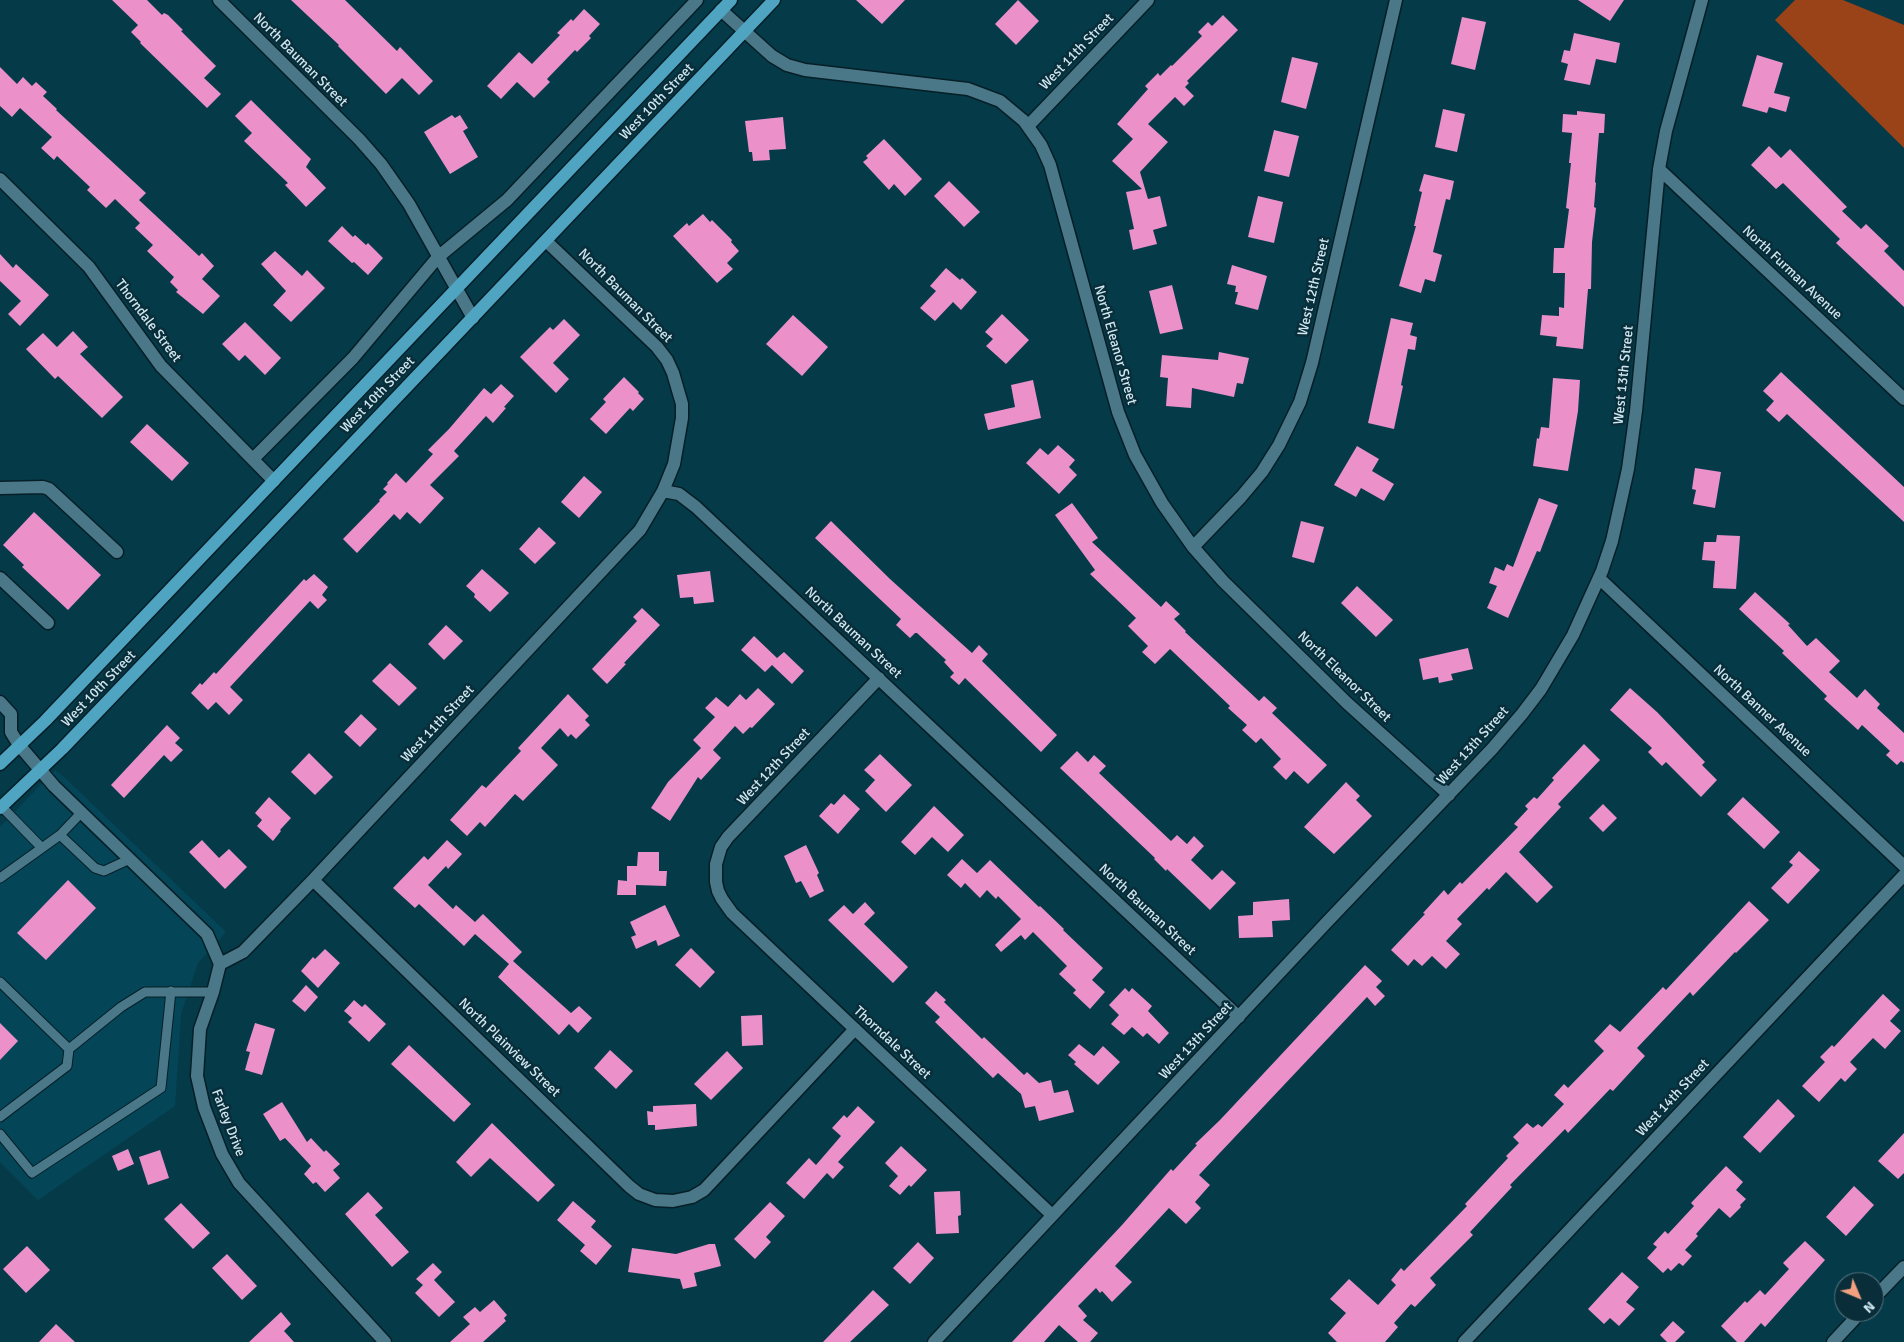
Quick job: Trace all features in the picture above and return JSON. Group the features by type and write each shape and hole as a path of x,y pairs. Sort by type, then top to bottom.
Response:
{"main road":[{"name":"West 10th Street","path":"0,764 274,480 730,0"},
{"name":"West 10th Street","path":"1,807 40,770 171,636 774,0"}],"street":[{"name":"North Bauman Street","path":"219,0 359,139 381,164 405,197 472,318"},
{"path":"253,459 353,358 438,257 507,200 697,0"},
{"name":"West 11th Street","path":"1028,126 1148,0"},
{"name":"West 12th Street","path":"1193,547 1262,472 1279,445 1300,402 1312,363 1396,0"},
{"name":"West 13th Street","path":"934,1342 1326,922 1498,742 1541,688 1573,635 1599,578 1612,541 1632,444 1659,169 1666,130 1702,0"},
{"name":"North Eleanor Street","path":"721,10 772,56 787,65 806,70 968,89 1001,102 1013,110 1028,126 1041,145 1050,165 1118,412 1150,483 1175,523 1223,581 1347,703 1449,794"},
{"name":"North Furman Avenue","path":"1659,169 1904,400"},
{"name":"Thorndale Street","path":"0,179 89,267 161,366 274,480"},
{"name":"North Bauman Street","path":"546,240 657,347 674,373 682,404 682,418 674,464 663,491 672,492 691,502 1239,1017"},
{"path":"0,488 49,489 117,552"},
{"name":"West 11th Street","path":"220,964 243,952 313,880 640,530 663,491"},
{"path":"0,578 48,623"},
{"name":"North Banner Avenue","path":"1599,578 1904,866"},
{"name":"West 12th Street","path":"717,888 716,864 719,852 728,837 879,678"},
{"path":"0,702 11,714 5,730 81,813 207,934 220,964"},
{"name":"West 14th Street","path":"1464,1342 1904,875"},
{"name":"North Plainview Street","path":"313,880 635,1191 655,1200 673,1201 692,1197 711,1183 855,1029"},
{"name":"Thorndale Street","path":"717,888 732,913 1052,1215"},
{"name":"Farley Drive","path":"220,964 213,992 200,1029 198,1076 204,1107 222,1154 239,1183 385,1342"},
{"path":"1884,1287 1904,1266"},
{"path":"1833,1342 1852,1322"}],"lane":[{"path":"1,807 42,848"},
{"path":"0,878 60,835 81,813"},
{"path":"60,835 95,868 104,871 130,860"},
{"path":"0,982 69,1049"},
{"path":"0,1134 32,1172 161,1088 171,991"},
{"path":"0,1117 66,1066 69,1049 121,1006 145,992 213,992"}],"shaded area":[{"path":"1795,0 1843,0 1904,25 1904,148 1775,20"},
{"path":"55,770 226,932 198,963 181,1014 175,1106 38,1200 0,1162 0,827"}],"building":[{"path":"112,0 147,0 162,15 164,13 168,15 216,66 204,78 221,94 207,108 140,43 131,32 138,25"},
{"path":"291,0 345,0 397,51 400,47 433,81 419,95 402,78 386,94 339,45"},
{"path":"856,0 905,0 882,24"},
{"path":"1018,0 1039,21 1016,45 995,24"},
{"path":"1578,0 1624,0 1610,21"},
{"path":"584,9 600,24 589,36 591,38 577,52 575,50 547,79 550,82 534,98 517,82 501,99 487,86 519,52 532,64 560,35 557,33 571,19 573,21"},
{"path":"1223,15 1238,30 1187,81 1189,83 1185,87 1194,96 1184,106 1175,97 1148,124 1168,142 1140,172 1148,199 1160,196 1167,226 1153,230 1157,244 1133,250 1129,230 1134,229 1126,192 1142,189 1112,161 1133,139 1117,124 1148,89 1145,86 1158,73 1160,76 1172,66 1202,36 1198,32 1208,22 1212,26"},
{"path":"1462,17 1486,22 1475,70 1451,64"},
{"path":"1574,33 1620,43 1616,63 1596,59 1590,85 1564,80 1568,64 1561,62 1564,50 1570,51"},
{"path":"1757,55 1783,63 1774,93 1790,97 1786,112 1769,107 1767,113 1742,106"},
{"path":"1292,57 1318,63 1306,109 1281,102"},
{"path":"0,67 17,84 23,77 32,86 36,82 47,92 43,96 56,110 146,193 139,200 199,256 202,253 214,266 202,279 220,296 203,314 176,292 178,290 170,282 174,277 147,251 153,245 135,228 140,223 115,199 106,208 87,190 90,187 57,156 54,160 41,148 52,137 20,108 12,117 0,106"},
{"path":"251,100 311,159 306,167 326,188 306,207 285,185 288,183 244,141 252,133 235,116"},
{"path":"1443,109 1465,114 1457,152 1435,147"},
{"path":"1577,111 1605,114 1604,133 1599,133 1591,289 1588,289 1583,349 1556,346 1557,337 1540,335 1542,315 1559,316 1559,307 1564,308 1565,273 1553,273 1554,248 1564,248 1569,209 1566,208 1572,133 1562,132 1563,114 1577,115"},
{"path":"452,115 455,118 460,115 468,128 463,131 478,157 450,174 424,132"},
{"path":"783,117 786,149 769,150 770,160 753,161 752,152 749,152 745,121"},
{"path":"1274,130 1299,136 1289,177 1264,171"},
{"path":"884,139 922,179 905,196 894,184 889,190 863,162 868,158 866,156"},
{"path":"1769,146 1781,158 1790,149 1847,207 1842,211 1861,229 1866,224 1889,246 1884,251 1904,271 1904,307 1836,243 1840,239 1783,183 1776,189 1751,165"},
{"path":"1424,174 1454,181 1450,200 1446,199 1433,252 1442,255 1435,282 1425,279 1421,293 1399,286 1416,226 1414,226 1422,192 1419,191"},
{"path":"949,181 980,212 964,227 934,196"},
{"path":"1258,196 1283,202 1274,243 1248,237"},
{"path":"703,214 710,222 712,220 732,240 731,242 739,251 727,263 733,269 717,283 673,236 687,223 689,226"},
{"path":"342,226 353,237 355,235 366,245 368,243 383,258 368,275 328,241"},
{"path":"275,251 302,276 307,270 325,288 291,322 273,305 286,291 261,264"},
{"path":"0,254 13,268 16,264 49,295 20,326 8,314 21,301 0,281"},
{"path":"1232,265 1267,276 1258,310 1235,304 1238,292 1235,292 1236,286 1227,284"},
{"path":"946,268 960,280 962,278 977,292 961,310 953,302 935,321 920,308 936,291 930,286"},
{"path":"1172,285 1183,329 1160,334 1149,291"},
{"path":"1002,314 1029,340 1006,364 986,346 993,339 985,332"},
{"path":"793,315 828,347 802,376 766,344"},
{"path":"1391,318 1413,323 1410,335 1417,337 1415,350 1408,349 1394,429 1368,423"},
{"path":"564,319 580,335 553,363 569,379 556,393 520,357 550,327 553,330"},
{"path":"245,322 281,358 265,375 245,355 239,361 222,344"},
{"path":"73,331 88,347 80,354 123,397 102,418 58,376 55,379 26,349 43,333 57,347"},
{"path":"1219,352 1249,358 1243,384 1237,383 1234,397 1192,388 1191,408 1166,406 1168,378 1160,377 1162,355 1218,360"},
{"path":"1781,372 1904,487 1904,522 1787,414 1779,422 1766,410 1774,401 1763,391"},
{"path":"624,377 644,399 633,411 630,408 606,434 590,419 606,402 603,399"},
{"path":"1553,378 1580,380 1578,411 1568,471 1533,466 1537,438 1539,439 1541,427 1549,428"},
{"path":"1033,380 1041,418 988,430 984,414 1015,407 1011,385"},
{"path":"501,384 514,396 504,407 506,408 493,423 486,416 454,451 459,456 430,485 444,498 420,524 407,512 400,520 394,514 357,553 343,539 380,501 387,492 383,489 387,483 396,473 406,483 433,454 428,450 449,429 484,388 491,394"},
{"path":"147,424 189,463 172,481 130,442"},
{"path":"1058,445 1075,460 1069,467 1077,475 1059,494 1026,463 1040,448 1048,455"},
{"path":"1357,446 1379,459 1372,471 1394,484 1384,501 1361,488 1356,497 1334,485"},
{"path":"1695,468 1721,472 1715,508 1693,504 1696,490 1692,489"},
{"path":"584,476 602,492 579,518 561,502"},
{"path":"1539,498 1558,505 1540,552 1537,551 1508,618 1487,608 1497,586 1489,583 1495,567 1504,571 1507,564 1513,567"},
{"path":"1072,503 1098,538 1092,542 1161,607 1166,601 1180,614 1174,619 1185,632 1259,701 1264,696 1277,708 1272,713 1327,765 1308,784 1294,771 1286,780 1273,767 1281,759 1261,738 1256,743 1242,730 1247,725 1228,708 1230,706 1170,649 1155,664 1142,652 1148,646 1128,626 1136,618 1090,574 1095,570 1055,515"},
{"path":"34,512 101,575 68,610 22,567 24,565 3,545"},
{"path":"831,521 890,579 972,653 979,645 988,654 982,661 1057,735 1041,752 965,678 959,685 950,677 954,673 944,662 946,660 917,633 910,638 896,625 901,619 815,538"},
{"path":"1301,521 1324,527 1314,563 1292,557"},
{"path":"539,527 556,543 535,564 519,549"},
{"path":"1717,535 1740,536 1736,589 1713,588 1715,561 1702,560 1704,542 1716,542"},
{"path":"482,569 509,593 490,612 474,597 475,594 466,586"},
{"path":"710,571 714,602 694,604 693,597 680,598 677,575"},
{"path":"314,574 328,587 322,595 327,600 318,609 310,601 230,687 243,700 229,715 216,702 208,710 191,693 200,683 202,685 214,672 216,674 304,579 306,581"},
{"path":"1357,586 1393,620 1376,637 1341,603"},
{"path":"1755,592 1790,624 1788,625 1807,646 1816,638 1840,661 1829,672 1857,698 1865,689 1880,704 1877,708 1904,733 1904,763 1901,761 1897,765 1886,755 1890,751 1862,725 1858,730 1824,699 1827,696 1782,653 1784,651 1739,609"},
{"path":"642,608 660,625 607,684 592,669 637,621 633,617"},
{"path":"446,625 463,641 444,660 428,644"},
{"path":"754,636 777,658 784,652 804,671 792,684 772,665 765,672 741,650"},
{"path":"1468,648 1473,669 1451,674 1453,680 1439,683 1438,677 1423,680 1419,659"},
{"path":"390,663 417,688 399,706 372,681"},
{"path":"758,688 775,704 752,728 750,727 743,734 735,726 713,750 721,758 701,780 698,777 670,821 651,808 668,782 701,748 693,740 715,717 705,708 716,697 728,707 740,694 746,700"},
{"path":"1630,688 1657,712 1705,762 1702,765 1717,780 1701,797 1666,762 1662,766 1648,752 1652,748 1610,710"},
{"path":"568,694 589,716 585,720 590,725 576,739 571,734 568,737 560,728 541,748 558,765 523,801 515,794 485,827 480,822 467,836 450,820 482,785 486,788 521,751 518,748"},
{"path":"361,714 377,729 360,747 344,732"},
{"path":"167,725 180,738 175,743 183,750 171,762 164,755 124,798 111,785"},
{"path":"1584,744 1600,760 1558,804 1561,807 1519,852 1553,887 1537,903 1506,872 1489,890 1487,888 1457,919 1462,924 1446,941 1460,954 1446,969 1432,956 1422,966 1414,959 1408,966 1391,950 1425,914 1423,913 1444,890 1448,895 1460,882 1462,884 1518,827 1514,824 1528,809 1525,806 1534,797 1537,799 1554,780 1552,778"},
{"path":"1077,751 1088,762 1094,755 1106,766 1099,773 1171,841 1177,835 1187,844 1194,836 1204,846 1191,860 1212,880 1222,870 1236,883 1210,910 1167,869 1166,871 1155,858 1060,768"},
{"path":"309,753 333,777 315,795 291,772"},
{"path":"880,754 912,785 886,812 865,791 875,780 864,770"},
{"path":"1346,782 1360,796 1356,800 1372,816 1334,854 1304,827"},
{"path":"844,794 860,809 838,834 819,816 831,803 834,805"},
{"path":"269,797 291,818 273,841 257,826 262,820 255,813"},
{"path":"1743,797 1780,832 1764,849 1727,814"},
{"path":"1603,804 1617,818 1603,832 1589,818"},
{"path":"934,806 964,835 948,852 932,837 915,855 901,842"},
{"path":"202,840 219,858 229,849 247,867 225,889 189,852"},
{"path":"447,840 462,854 448,869 446,866 428,885 453,909 456,905 475,922 483,914 522,952 513,961 571,1013 579,1006 592,1018 578,1033 569,1024 559,1035 498,977 509,964 475,934 464,946 419,904 415,908 393,888 424,856 428,860"},
{"path":"806,845 819,873 817,875 824,891 810,898 801,881 796,883 784,856"},
{"path":"1799,851 1820,870 1788,904 1771,888 1793,865 1789,862"},
{"path":"638,852 659,852 659,871 667,871 666,886 636,885 636,895 617,895 618,880 627,881 627,866 637,866"},
{"path":"962,859 977,873 990,860 1103,968 1092,980 1105,992 1090,1009 1073,993 1076,990 1059,974 1067,966 1033,932 1025,940 1021,935 1001,952 995,945 1021,919 998,896 996,899 987,890 980,898 965,883 961,888 947,875"},
{"path":"68,880 96,908 46,960 17,933"},
{"path":"1289,899 1290,920 1272,921 1273,937 1239,938 1238,916 1253,915 1253,902"},
{"path":"1749,901 1769,920 1693,996 1690,992 1637,1048 1645,1056 1613,1091 1610,1089 1568,1133 1565,1129 1510,1185 1512,1187 1470,1232 1473,1235 1430,1278 1436,1285 1415,1307 1411,1304 1394,1323 1398,1327 1385,1342 1337,1342 1328,1333 1346,1313 1330,1299 1349,1279 1378,1305 1396,1285 1391,1280 1401,1268 1404,1271 1467,1206 1465,1204 1508,1158 1506,1156 1519,1143 1513,1137 1527,1123 1533,1128 1538,1124 1542,1127 1564,1104 1554,1095 1564,1084 1568,1088 1604,1051 1594,1041 1610,1024 1620,1032 1663,987 1666,990"},
{"path":"865,902 875,913 864,924 908,967 893,983 828,920 844,905 853,914"},
{"path":"665,905 680,936 658,946 656,940 636,949 631,937 636,935 630,922"},
{"path":"691,948 715,972 700,988 675,965"},
{"path":"325,949 340,963 318,988 301,971 313,957 315,959"},
{"path":"1365,965 1382,981 1376,987 1385,996 1375,1006 1367,997 1199,1175 1210,1185 1195,1202 1201,1208 1186,1224 1169,1208 1115,1266 1132,1282 1112,1302 1102,1291 1100,1293 1096,1288 1078,1306 1087,1316 1083,1320 1098,1333 1090,1342 1078,1342 1059,1325 1044,1342 1012,1342 1122,1225 1171,1169 1173,1171 1197,1145 1195,1144 1220,1120"},
{"path":"306,985 318,997 305,1012 292,1001"},
{"path":"1125,988 1129,992 1132,988 1152,1006 1148,1011 1169,1033 1159,1044 1147,1033 1143,1037 1132,1027 1124,1035 1111,1024 1119,1015 1109,1005"},
{"path":"936,991 946,1000 944,1002 982,1039 984,1037 1024,1075 1027,1072 1039,1083 1051,1080 1054,1093 1068,1090 1074,1112 1039,1121 1035,1106 1025,1108 1021,1094 998,1073 993,1078 935,1022 940,1017 925,1003"},
{"path":"1883,994 1900,1010 1890,1021 1901,1031 1885,1049 1873,1038 1850,1062 1857,1069 1845,1082 1841,1078 1819,1102 1802,1086 1825,1062 1820,1057 1832,1045 1834,1047"},
{"path":"354,1000 362,1007 365,1004 386,1024 369,1042 348,1022 352,1018 344,1011"},
{"path":"762,1015 763,1045 742,1046 741,1016"},
{"path":"0,1023 18,1041 0,1060"},
{"path":"255,1023 275,1029 262,1075 245,1070 250,1052 246,1051"},
{"path":"1079,1044 1094,1056 1103,1046 1120,1062 1098,1085 1074,1064 1076,1062 1068,1055"},
{"path":"409,1045 471,1104 454,1122 391,1064"},
{"path":"610,1050 633,1071 616,1089 594,1068"},
{"path":"727,1051 743,1068 711,1100 694,1084"},
{"path":"1778,1099 1795,1116 1760,1153 1743,1137"},
{"path":"282,1102 307,1142 311,1138 324,1152 326,1150 340,1164 333,1170 340,1178 325,1192 316,1182 313,1184 304,1174 311,1166 285,1138 280,1141 263,1114"},
{"path":"696,1104 697,1126 655,1130 655,1125 648,1125 647,1111 653,1112 653,1106"},
{"path":"858,1106 875,1122 838,1162 844,1167 833,1179 827,1173 804,1199 786,1183 809,1158 816,1165 841,1136 832,1128 844,1115 847,1118"},
{"path":"492,1123 555,1185 538,1202 490,1158 471,1177 456,1162"},
{"path":"1904,1133 1904,1173 1898,1179 1878,1161"},
{"path":"901,1146 927,1170 911,1187 909,1185 900,1195 889,1186 898,1176 885,1163"},
{"path":"128,1149 134,1164 118,1171 112,1156"},
{"path":"160,1150 169,1178 148,1185 139,1157"},
{"path":"1726,1166 1743,1182 1736,1190 1746,1199 1730,1218 1719,1208 1696,1234 1698,1236 1685,1250 1692,1256 1683,1266 1679,1263 1671,1271 1668,1268 1663,1273 1647,1258 1657,1247 1653,1244 1665,1231 1668,1234 1694,1206 1691,1203"},
{"path":"1854,1186 1874,1205 1846,1236 1826,1217"},
{"path":"960,1191 961,1215 958,1216 959,1233 936,1234 934,1192"},
{"path":"368,1192 383,1208 375,1215 409,1252 392,1267 345,1214"},
{"path":"573,1201 596,1221 591,1227 612,1246 596,1265 580,1251 585,1245 557,1220"},
{"path":"770,1202 785,1216 766,1237 771,1242 755,1259 734,1239"},
{"path":"181,1203 210,1233 193,1249 164,1219"},
{"path":"1805,1241 1825,1260 1765,1327 1761,1323 1744,1342 1737,1342 1721,1326 1745,1301 1747,1303 1760,1290 1765,1295 1789,1269 1783,1263"},
{"path":"918,1242 934,1258 910,1284 893,1268"},
{"path":"715,1244 721,1266 694,1273 697,1286 683,1289 680,1279 628,1272 632,1248 676,1254"},
{"path":"27,1246 50,1270 26,1293 3,1269"},
{"path":"227,1254 257,1286 242,1300 212,1268"},
{"path":"433,1263 442,1272 434,1280 455,1302 439,1317 415,1293 423,1285 416,1279"},
{"path":"1622,1272 1639,1287 1626,1302 1635,1309 1619,1326 1610,1318 1604,1324 1588,1309"},
{"path":"873,1290 889,1305 850,1342 823,1342"},
{"path":"494,1300 507,1315 504,1318 506,1321 483,1342 450,1342 470,1324 463,1317 475,1307 480,1312"},
{"path":"281,1312 291,1324 284,1331 294,1342 249,1342"},
{"path":"1673,1321 1685,1332 1675,1342 1667,1342 1660,1335"},
{"path":"56,1324 75,1342 39,1342"}]}
